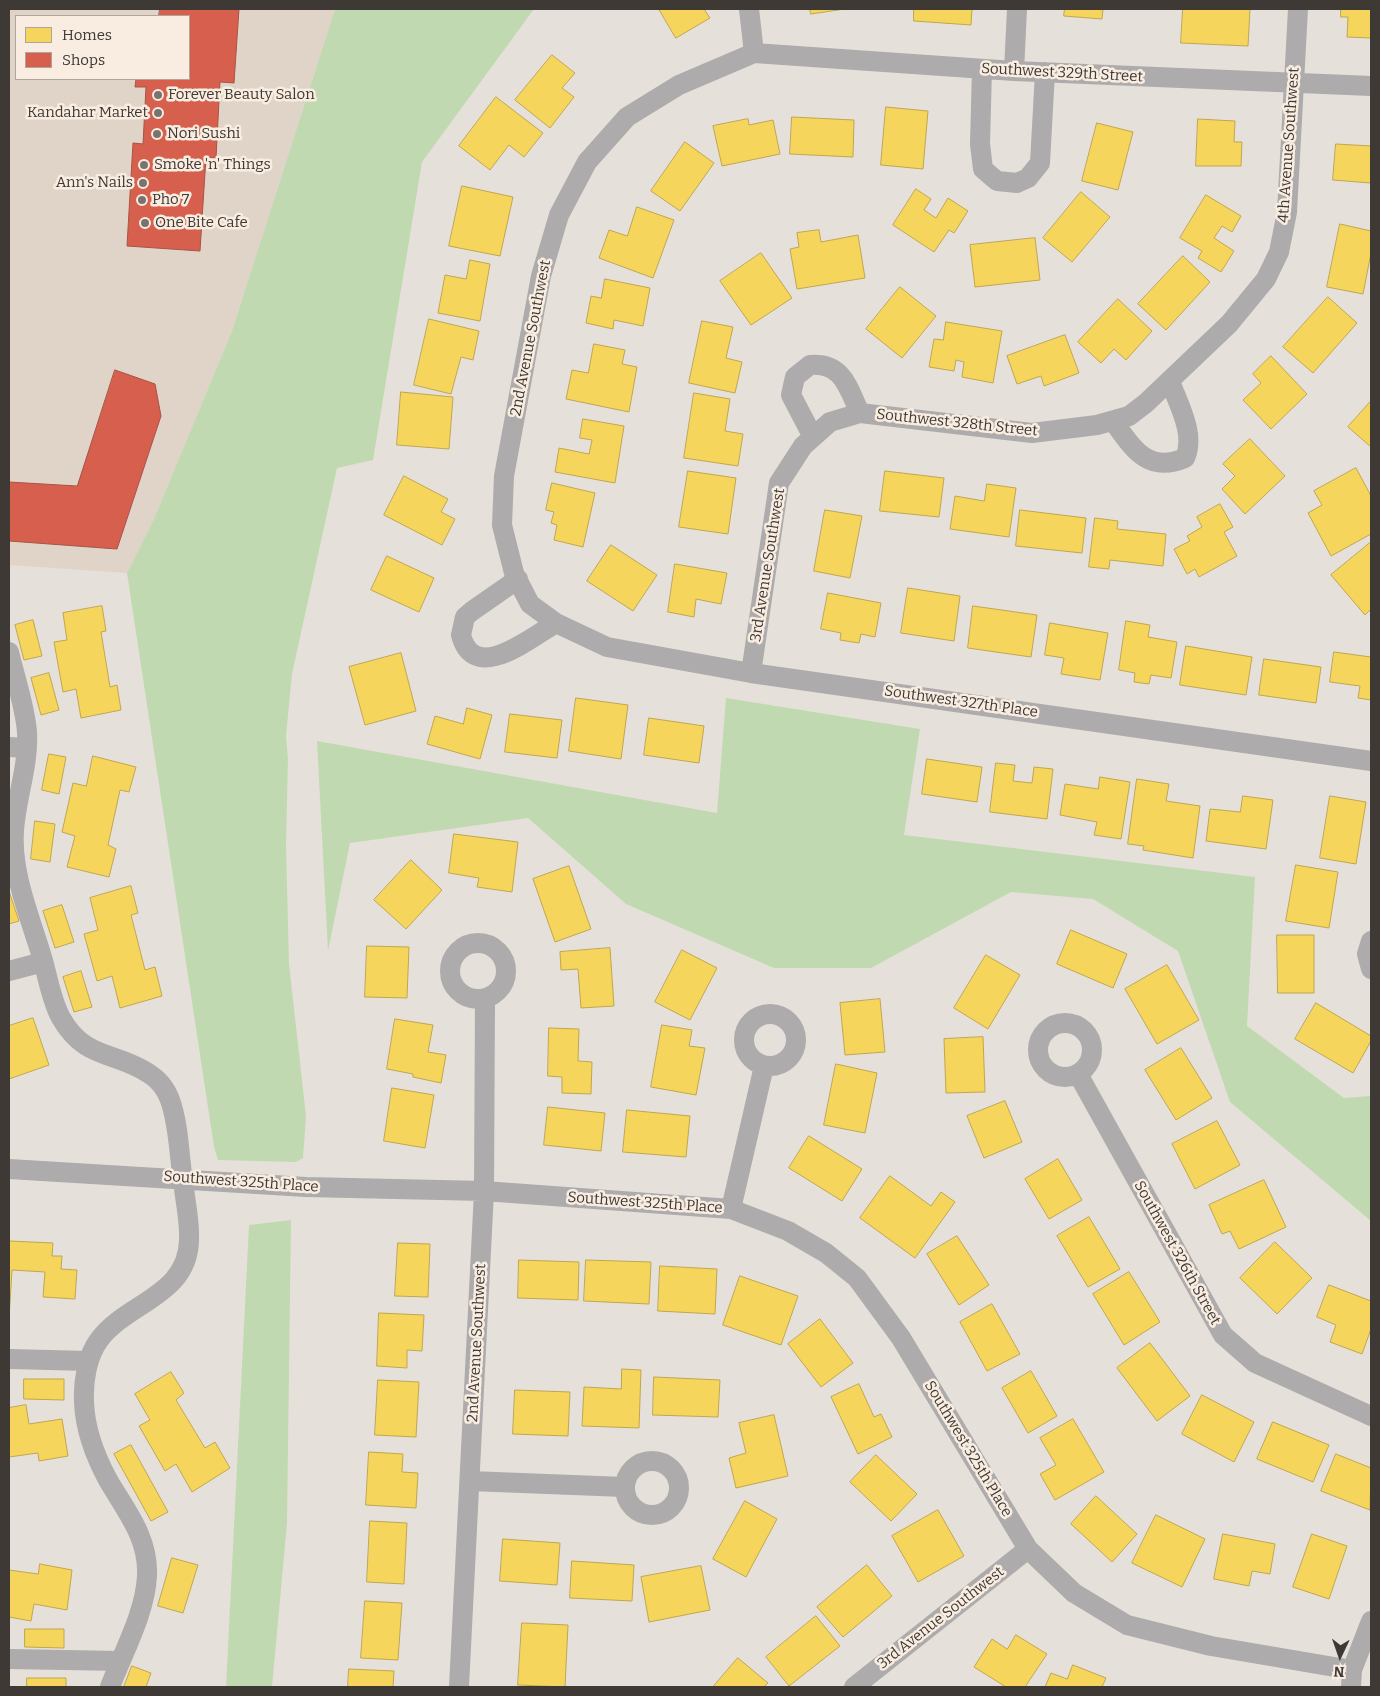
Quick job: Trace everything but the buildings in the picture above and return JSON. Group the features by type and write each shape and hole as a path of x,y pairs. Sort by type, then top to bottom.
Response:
{"street":[{"path":"749,9 754,53"},
{"path":"1014,71 1017,9"},
{"name":"4th Avenue Southwest","path":"1229,324 1266,279 1278,252 1287,212 1298,9"},
{"name":"Southwest 329th Street","path":"754,53 1014,71 1371,86"},
{"name":"2nd Avenue Southwest","path":"516,576 502,525 504,476 540,276 559,215 587,162 627,117 679,85 754,53"},
{"path":"982,69 980,144 983,169 997,181 1017,183 1028,178 1040,163 1045,72"},
{"name":"Southwest 328th Street","path":"860,413 1032,433 1097,425 1129,416 1229,324"},
{"path":"813,437 791,395 795,377 810,365 830,366 838,371 844,379 860,413"},
{"path":"1113,421 1136,453 1149,460 1173,463 1185,458 1190,448 1188,431 1170,380"},
{"name":"3rd Avenue Southwest","path":"751,672 780,483 803,446 830,422 860,413"},
{"path":"516,576 466,618 461,635 468,651 476,656 494,658 556,623"},
{"name":"Southwest 327th Place","path":"516,576 530,604 556,623 607,647 751,672 1371,760"},
{"path":"9,652 27,730 18,748 14,847 19,878 56,1007 73,1035 93,1051 146,1071 164,1088 173,1110 190,1239 183,1268 165,1290 104,1334 95,1347 89,1361 84,1401 90,1437 106,1477 141,1537 147,1565 142,1602 110,1687"},
{"path":"1371,941 1367,954 1371,969"},
{"path":"9,971 43,962"},
{"name":"2nd Avenue Southwest","path":"458,1687 484,1191 485,998"},
{"path":"731,1209 764,1066"},
{"name":"Southwest 326th Street","path":"1078,1074 1223,1335 1255,1363 1371,1416"},
{"name":"Southwest 325th Place","path":"9,1169 306,1187 484,1191 731,1209 788,1230 826,1253 857,1278 901,1338 1028,1549 1074,1594 1127,1625 1351,1678"},
{"path":"9,1359 89,1361"},
{"path":"470,1481 624,1487"},
{"name":"3rd Avenue Southwest","path":"854,1687 1028,1549"},
{"path":"1351,1678 1371,1621"},
{"path":"9,1659 120,1661"}],"shaded area":[{"path":"9,9 335,9 232,331 153,521 127,573 9,565"}],"green space":[{"path":"335,9 534,9 422,162 373,460 337,468 292,674 286,736 288,759 286,846 289,964 306,1116 303,1158 296,1162 218,1160 214,1147 127,573 153,521 232,331"},
{"path":"726,698 920,729 904,835 1255,877 1247,1026 1344,1098 1371,1096 1371,1221 1230,1102 1178,951 1093,899 1011,892 871,968 774,968 626,904 528,818 350,843 328,951 317,741 717,813"},
{"path":"291,1220 287,1523 272,1687 226,1687 249,1225"}],"place":[{"name":"Forever Beauty Salon","path":"158,95"},
{"name":"Kandahar Market","path":"158,113"},
{"name":"Nori Sushi","path":"157,134"},
{"name":"Smoke 'n' Things","path":"144,165"},
{"name":"Ann's Nails","path":"143,183"},
{"name":"Pho 7","path":"142,200"},
{"name":"One Bite Cafe","path":"145,223"}]}
